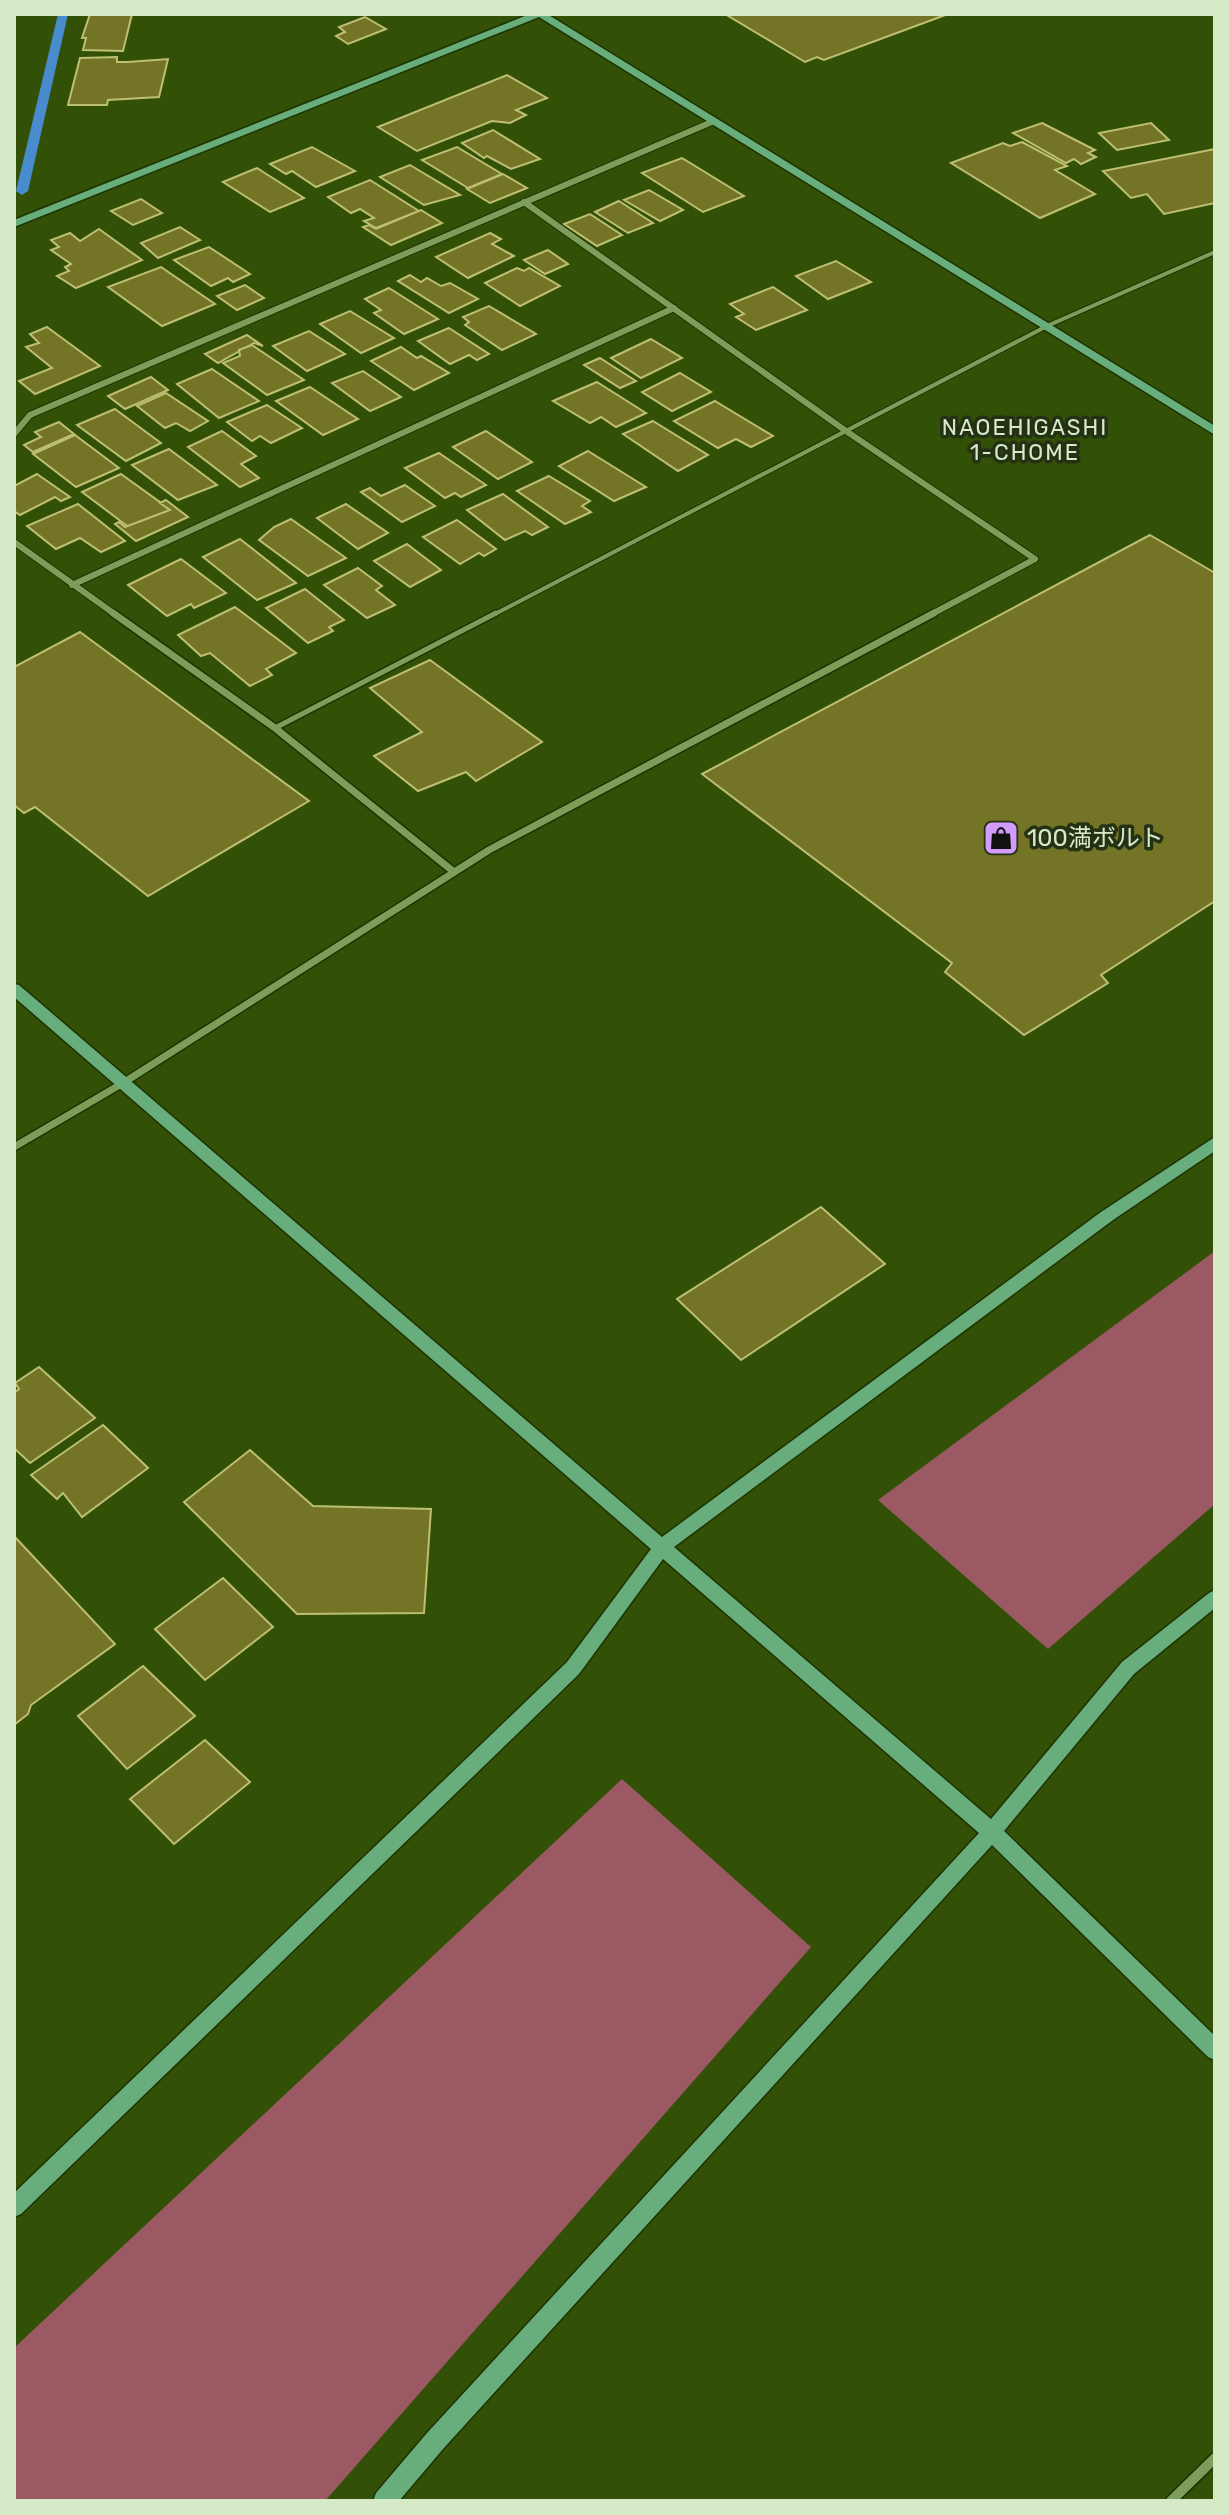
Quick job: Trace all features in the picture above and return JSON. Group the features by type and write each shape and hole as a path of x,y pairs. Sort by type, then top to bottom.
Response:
{"street":[{"path":"14,224 540,14 1215,431"},
{"path":"14,434 30,415 714,121"},
{"path":"14,1147 123,1083 489,850 1035,559 846,431 524,202"},
{"path":"72,585 674,308"},
{"path":"14,542 275,728 454,872"},
{"path":"14,989 992,1832 1215,2050"},
{"path":"14,2207 573,1668 663,1546 1107,1216 1215,1143"},
{"path":"384,2501 435,2441 992,1832 1128,1668 1215,1598"},
{"path":"1171,2501 1215,2458"}],"lane":[{"path":"275,728 1047,326 1215,252"}],"shaded area":[{"path":"1215,1251 1215,1504 1048,1649 878,1500"},
{"path":"622,1779 811,1947 325,2501 14,2501 14,2348"}],"building":[{"path":"90,14 132,14 123,51 83,50 86,38 82,38"},
{"path":"725,14 948,14 824,60 817,57 805,62"},
{"path":"365,17 386,29 348,44 336,36 345,32 339,27"},
{"path":"117,57 117,62 168,59 159,97 108,100 107,105 68,105 80,58"},
{"path":"507,75 547,98 516,110 526,115 510,123 492,121 417,151 378,127"},
{"path":"1042,123 1095,150 1088,153 1096,157 1081,164 1074,159 1066,163 1013,133"},
{"path":"1151,123 1169,140 1117,150 1099,133"},
{"path":"493,130 540,159 511,169 487,156 484,158 462,143"},
{"path":"1022,142 1067,166 1055,170 1095,194 1040,218 951,163 1003,143 1010,146"},
{"path":"312,147 355,171 316,187 292,171 286,174 270,164"},
{"path":"457,147 502,174 468,188 422,160"},
{"path":"1215,149 1215,203 1164,214 1147,194 1131,198 1103,171"},
{"path":"682,158 744,196 703,212 642,173"},
{"path":"410,165 460,195 424,205 380,177"},
{"path":"257,168 304,198 270,212 223,182"},
{"path":"503,174 527,188 490,203 467,189"},
{"path":"370,180 419,211 376,228 364,221 374,218 360,209 351,213 328,197"},
{"path":"649,190 683,210 660,221 624,200"},
{"path":"141,199 162,213 133,225 111,211"},
{"path":"619,201 653,223 628,233 595,212"},
{"path":"421,210 442,223 391,245 363,227 369,225 376,229"},
{"path":"590,214 622,235 597,246 564,224"},
{"path":"180,227 200,240 158,258 141,243"},
{"path":"99,229 142,260 76,288 57,276 69,271 65,267 71,264 51,250 59,247 51,240 70,233 80,241"},
{"path":"490,233 501,239 492,244 514,256 468,278 436,257"},
{"path":"209,247 250,274 233,282 228,278 211,286 174,260"},
{"path":"548,250 568,264 545,274 524,260"},
{"path":"836,261 871,282 828,299 796,276"},
{"path":"161,267 215,304 162,326 108,287"},
{"path":"517,268 524,271 529,268 560,286 520,306 485,283"},
{"path":"410,275 421,282 427,278 441,286 450,283 478,299 449,313 398,281"},
{"path":"245,285 264,298 237,310 217,296"},
{"path":"773,287 807,310 756,330 736,317 744,314 730,304"},
{"path":"389,288 438,319 404,334 374,313 381,310 365,299"},
{"path":"489,306 536,334 502,350 465,325 469,322 463,317"},
{"path":"350,311 394,338 361,353 320,324"},
{"path":"47,327 100,366 35,394 19,381 52,368 26,347 39,343 30,334"},
{"path":"449,328 489,354 477,360 469,355 450,364 418,341"},
{"path":"309,331 345,354 307,371 273,346"},
{"path":"247,335 263,346 254,343 218,363 205,354"},
{"path":"651,339 682,358 641,378 611,358"},
{"path":"252,345 304,380 267,395 223,363 240,356 239,350"},
{"path":"401,347 449,373 414,390 371,361"},
{"path":"600,358 636,381 620,388 584,365"},
{"path":"212,369 259,401 219,418 177,384"},
{"path":"363,371 401,397 370,411 332,383"},
{"path":"680,373 711,392 672,411 642,392"},
{"path":"151,377 168,390 125,409 108,396"},
{"path":"597,382 646,413 616,427 601,417 590,423 553,401"},
{"path":"310,387 358,419 323,435 276,401"},
{"path":"166,393 208,421 190,431 176,423 165,428 137,406"},
{"path":"715,401 773,436 751,447 736,439 718,448 674,421"},
{"path":"267,405 302,428 271,443 260,436 252,441 227,422"},
{"path":"115,409 161,443 126,461 77,425"},
{"path":"653,421 708,455 678,471 623,434"},
{"path":"59,422 74,434 33,452 24,445 41,437 35,432"},
{"path":"222,431 256,456 241,464 259,478 240,487 188,447"},
{"path":"486,431 532,462 498,479 453,447"},
{"path":"75,435 119,468 76,487 33,454"},
{"path":"169,449 217,485 178,500 132,465"},
{"path":"588,451 646,487 614,501 559,466"},
{"path":"439,453 486,485 461,497 455,493 445,498 405,468"},
{"path":"37,474 70,497 61,501 55,497 20,515 14,511 14,486"},
{"path":"121,474 171,510 130,528 82,492"},
{"path":"549,476 590,501 582,506 591,512 565,524 517,491"},
{"path":"405,485 435,506 402,522 361,492 370,488 381,496"},
{"path":"503,494 548,527 532,535 525,531 505,540 467,510"},
{"path":"166,500 188,517 136,541 115,524 119,522 125,527 170,510 160,503"},
{"path":"78,504 125,541 101,552 80,538 56,549 27,526"},
{"path":"346,504 388,533 358,549 317,518"},
{"path":"291,519 346,558 308,576 259,540 274,527"},
{"path":"457,520 496,549 484,556 479,553 460,564 423,537"},
{"name":"100満ボルト","path":"1150,535 1215,573 1215,901 1101,975 1108,983 1024,1035 945,972 952,963 702,774"},
{"path":"240,539 296,583 257,600 203,557"},
{"path":"407,544 441,570 410,587 374,561"},
{"path":"181,559 226,593 194,608 191,604 167,616 128,585"},
{"path":"358,568 382,586 376,590 395,605 367,618 324,585"},
{"path":"305,589 344,620 329,627 333,631 308,643 266,608"},
{"path":"235,607 296,653 266,669 272,675 250,686 210,653 201,656 178,635"},
{"path":"80,632 309,801 148,896 35,807 24,813 14,805 14,667"},
{"path":"430,660 542,742 476,781 466,772 418,791 374,756 422,732 370,688"},
{"path":"821,1207 885,1264 741,1360 677,1299"},
{"path":"39,1367 95,1418 30,1463 14,1448 14,1393 19,1389 15,1383"},
{"path":"103,1425 148,1468 82,1517 63,1493 57,1499 31,1475"},
{"path":"250,1450 313,1506 431,1509 424,1613 297,1614 184,1502"},
{"path":"14,1536 115,1644 31,1705 28,1714 14,1725"},
{"path":"223,1578 273,1627 205,1680 155,1629"},
{"path":"143,1666 195,1716 127,1769 78,1716"},
{"path":"205,1740 250,1782 174,1844 130,1799"}],"waterway":[{"path":"22,191 63,14"}],"place":[{"name":"100満ボルト","path":"1001,838"}],"district":[{"name":"NAOEHIGASHI 1-CHOME","path":"1025,440"}]}
